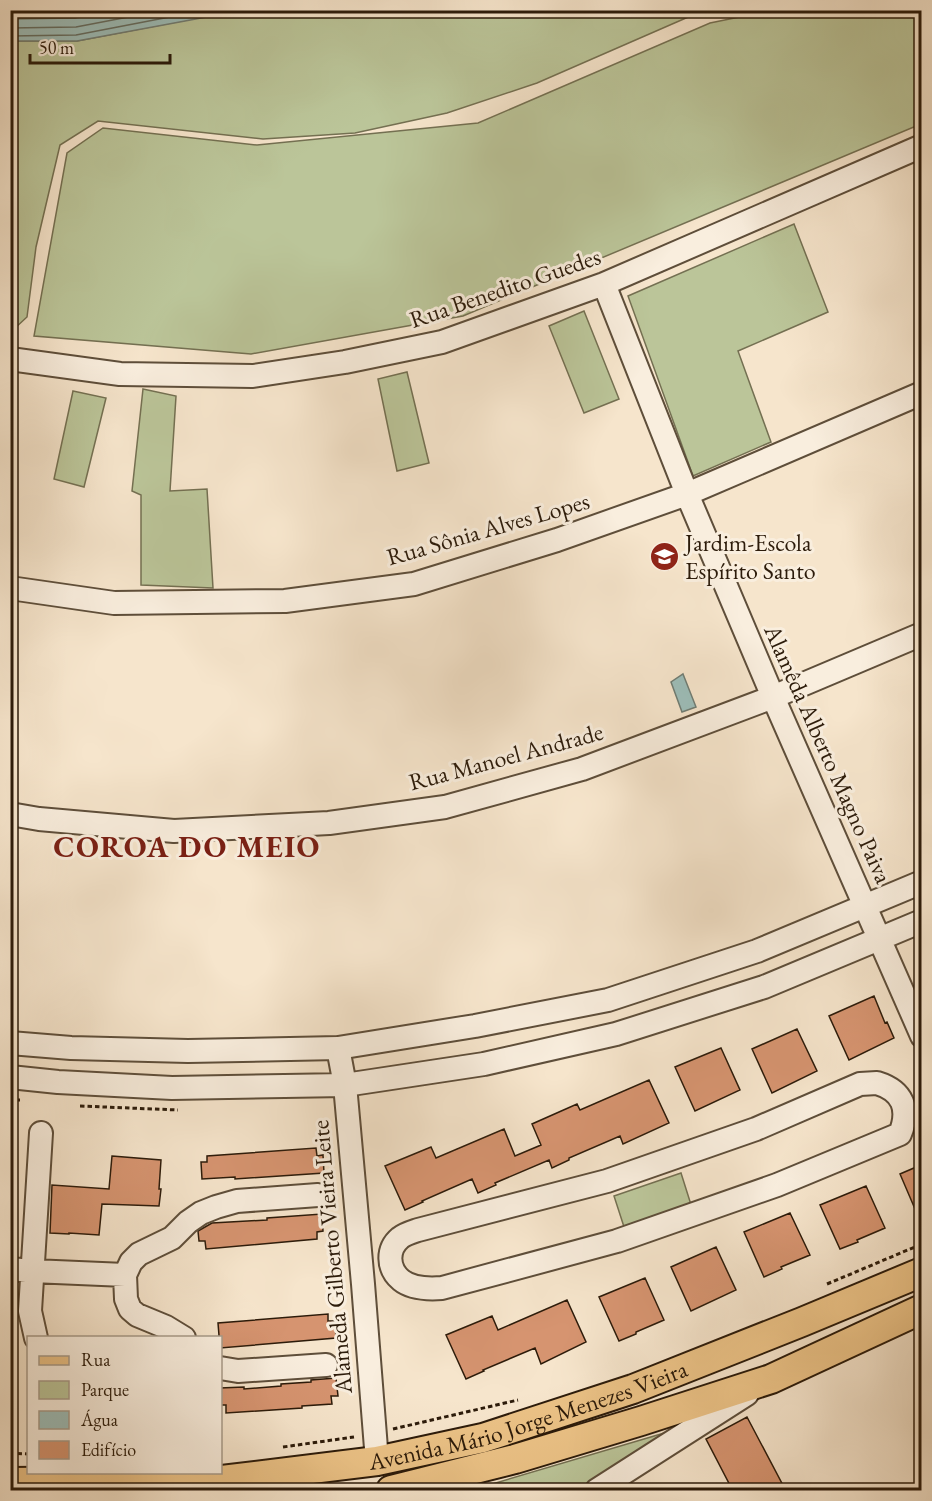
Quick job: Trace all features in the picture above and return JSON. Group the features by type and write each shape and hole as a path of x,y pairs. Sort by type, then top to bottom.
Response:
{"main road":[{"name":"Avenida Mário Jorge Menezes Vieira","path":"10,1482 222,1480 375,1448 483,1438 633,1389 921,1272"},
{"name":"Avenida Mário Jorge Menezes Vieira","path":"396,1490 515,1459 771,1379 921,1310"}],"street":[{"name":"Rua Benedito Guedes","path":"10,359 120,374 253,376 345,363 442,342 604,284 921,146"},
{"name":"Alamêda Alberto Magno Paiva","path":"604,284 687,494 921,1035"},
{"name":"Rua Sônia Alves Lopes","path":"10,588 114,603 285,601 414,584 557,540 687,494 921,393"},
{"name":"Rua Manoel Andrade","path":"10,814 39,819 174,831 329,823 445,807 582,769 773,697 921,634"},
{"path":"10,1043 71,1048 188,1051 338,1048 475,1026 608,1000 757,951 921,882"},
{"path":"10,1077 172,1088 345,1085 484,1064 616,1034 764,987 921,921"},
{"name":"Alameda Gilberto Vieira Leite","path":"338,1048 345,1085 375,1448"},
{"path":"877,1083 889,1087 900,1097 904,1110 904,1125 900,1134 777,1185 617,1241 442,1288 428,1289 415,1286 401,1280 392,1269 389,1257 392,1247 401,1236 607,1181 756,1129 860,1084 877,1083"},
{"path":"36,1336 21,1270 41,1133"},
{"path":"180,1336 130,1310 126,1299 125,1275 130,1262 139,1254 172,1238 201,1213 216,1207 237,1202 318,1195"},
{"path":"363,1284 392,1269"},
{"path":"21,1270 125,1275"},
{"path":"222,1368 238,1371 326,1365"},
{"path":"597,1491 771,1379"}],"path":[{"path":"823,1286 921,1244"},
{"path":"274,1448 375,1448 528,1398"},
{"path":"10,1453 27,1454"}],"green space":[{"path":"239,10 702,11 537,83 447,113 355,133 263,139 98,121 60,145 36,247 27,317 11,331 10,152 14,133 10,123 10,41 77,41"},
{"path":"774,10 921,11 921,124 463,316 251,354 34,336 67,153 103,128 257,145 478,123 710,23"},
{"path":"794,224 828,312 738,351 771,442 693,476 628,296"},
{"path":"584,311 619,399 584,413 549,326"},
{"path":"407,372 429,463 397,471 378,379"},
{"path":"143,389 176,396 170,491 207,489 213,588 141,585 141,495 132,491"},
{"path":"73,391 106,398 84,487 54,479"},
{"path":"681,1173 693,1211 626,1233 614,1196"},
{"path":"671,1431 578,1490 472,1490"}],"water":[{"path":"10,11 239,11 77,41 11,41"},
{"path":"683,674 696,707 682,712 671,682"}],"building":[{"path":"874,996 894,1038 849,1060 829,1016"},
{"path":"797,1029 817,1071 772,1093 752,1049"},
{"path":"721,1048 740,1090 695,1111 675,1067"},
{"path":"649,1080 669,1123 623,1144 620,1136 569,1158 552,1168 549,1160 495,1183 496,1185 478,1193 472,1179 405,1210 385,1166 431,1147 436,1158 504,1129 515,1156 541,1145 532,1124 577,1104 580,1110"},
{"path":"316,1148 317,1156 323,1155 324,1173 202,1179 201,1162 207,1162 207,1156"},
{"path":"112,1156 161,1160 159,1206 102,1204 99,1235 50,1233 52,1185 109,1189"},
{"path":"921,1165 921,1223 900,1174"},
{"path":"866,1186 885,1228 840,1249 820,1205"},
{"path":"790,1213 810,1255 764,1277 744,1232"},
{"path":"322,1214 323,1231 317,1232 317,1239 206,1249 205,1241 199,1241 198,1231 212,1223"},
{"path":"716,1247 736,1290 691,1311 671,1267"},
{"path":"645,1278 664,1320 619,1341 599,1297"},
{"path":"567,1300 586,1342 541,1364 535,1348 466,1379 446,1335 492,1316 498,1330"},
{"path":"328,1314 328,1321 335,1321 336,1338 222,1348 222,1336 219,1336 218,1323"},
{"path":"336,1378 338,1396 331,1396 332,1404 226,1413 226,1405 222,1405 222,1388 281,1386 281,1384 311,1382 311,1380"},
{"path":"747,1417 786,1491 733,1491 706,1439"}],"place":[{"name":"Jardim-Escola Espírito Santo","path":"664,557"}],"district":[{"name":"COROA DO MEIO","path":"187,847"}]}
